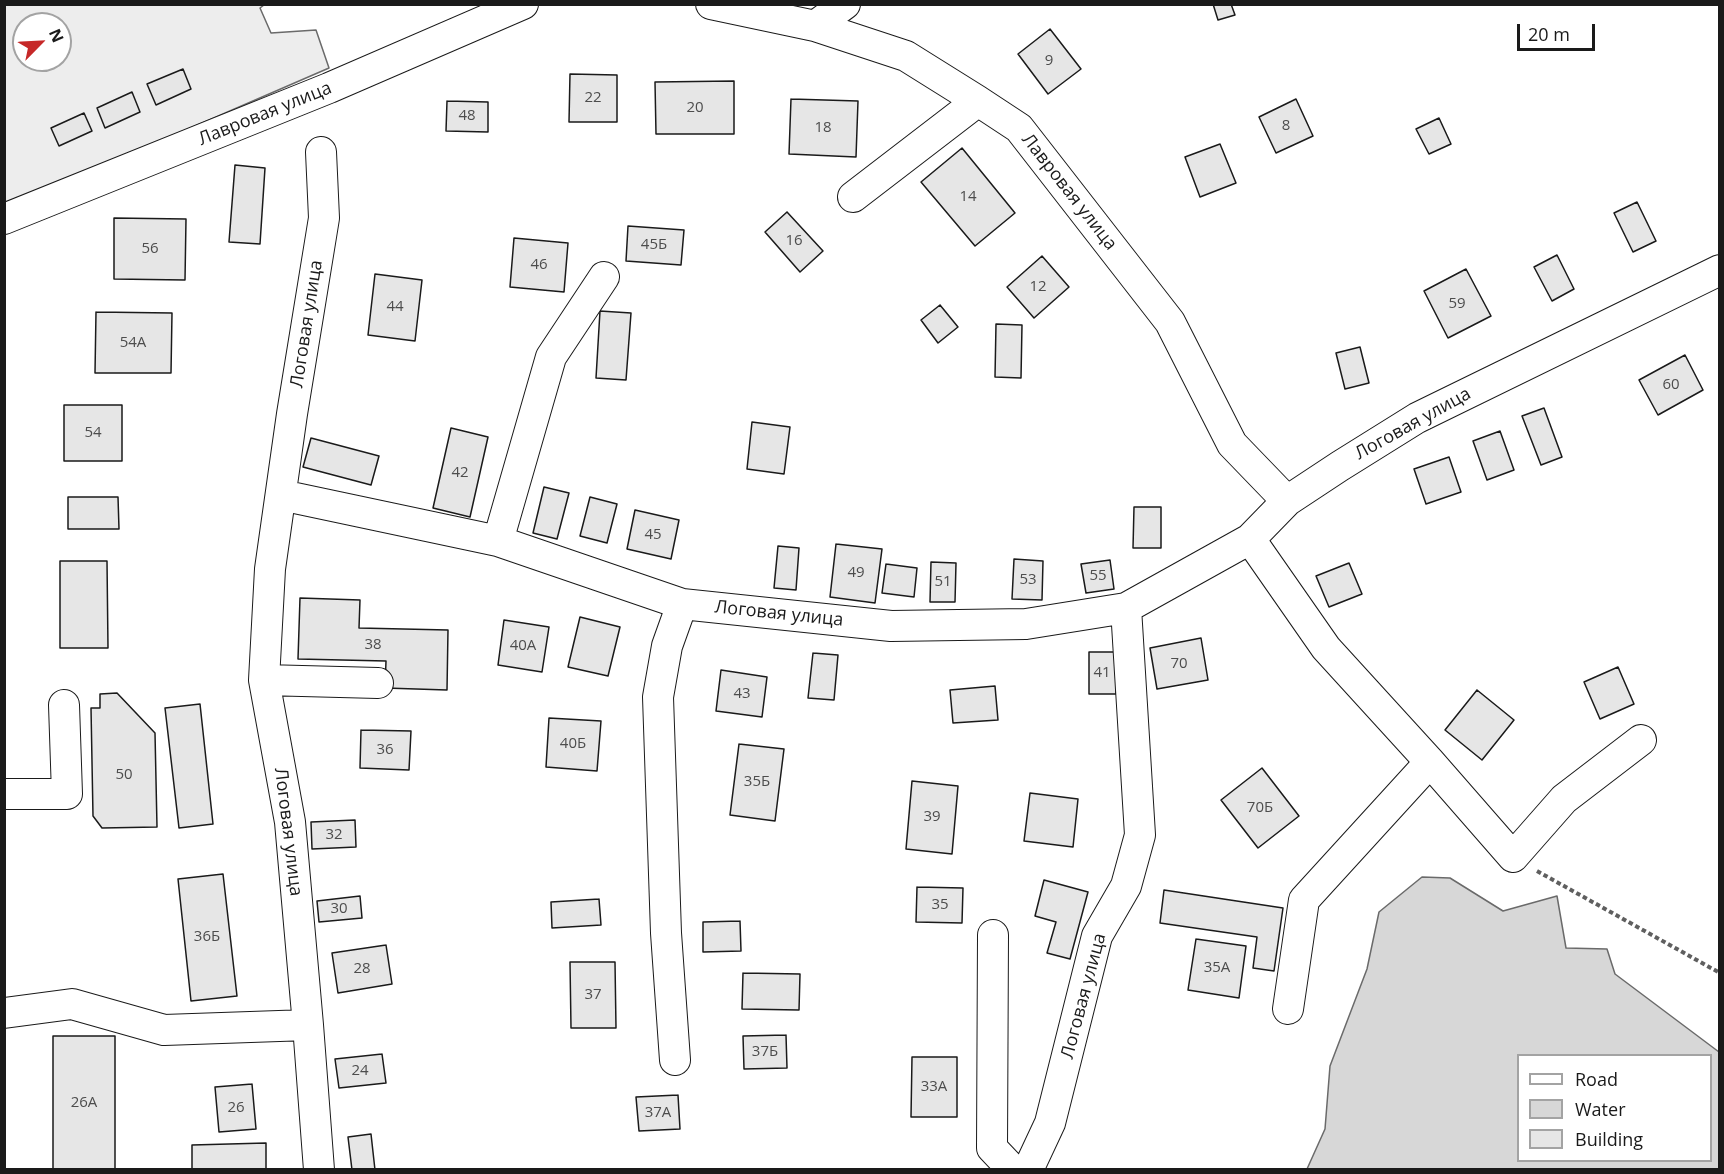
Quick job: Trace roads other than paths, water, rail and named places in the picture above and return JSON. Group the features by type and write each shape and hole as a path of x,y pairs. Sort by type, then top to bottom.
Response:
{"street":[{"name":"Лавровая улица","path":"4,219 329,88 523,4"},
{"name":"Лавровая улица","path":"711,4 815,26 906,56 1019,129 1170,322 1232,444 1287,501"},
{"path":"815,26 845,4"},
{"path":"853,197 978,101"},
{"name":"Логовая улица","path":"319,1170 290,822 264,680 270,569 324,218 321,152"},
{"name":"Логовая улица","path":"280,495 498,541 682,604 891,626 1026,624 1126,608 1250,538 1287,501 1417,418 1719,270"},
{"path":"498,541 551,357 604,277"},
{"path":"1250,538 1326,648 1513,857 1564,799 1641,741"},
{"path":"675,1060 666,933 658,697 667,646 682,604"},
{"name":"Логовая улица","path":"1028,1170 1050,1123 1097,936 1126,886 1140,835 1126,608"},
{"path":"264,680 378,683"},
{"path":"4,794 67,794 64,705"},
{"path":"1288,1009 1304,900 1430,762"},
{"path":"993,935 992,1148 1014,1170"},
{"path":"4,1012 72,1004 164,1030 308,1025"}],"water":[{"path":"1422,877 1450,878 1503,911 1557,896 1566,948 1607,949 1615,974 1719,1052 1719,1169 1307,1169 1325,1129 1330,1066 1367,969 1379,912"}]}
